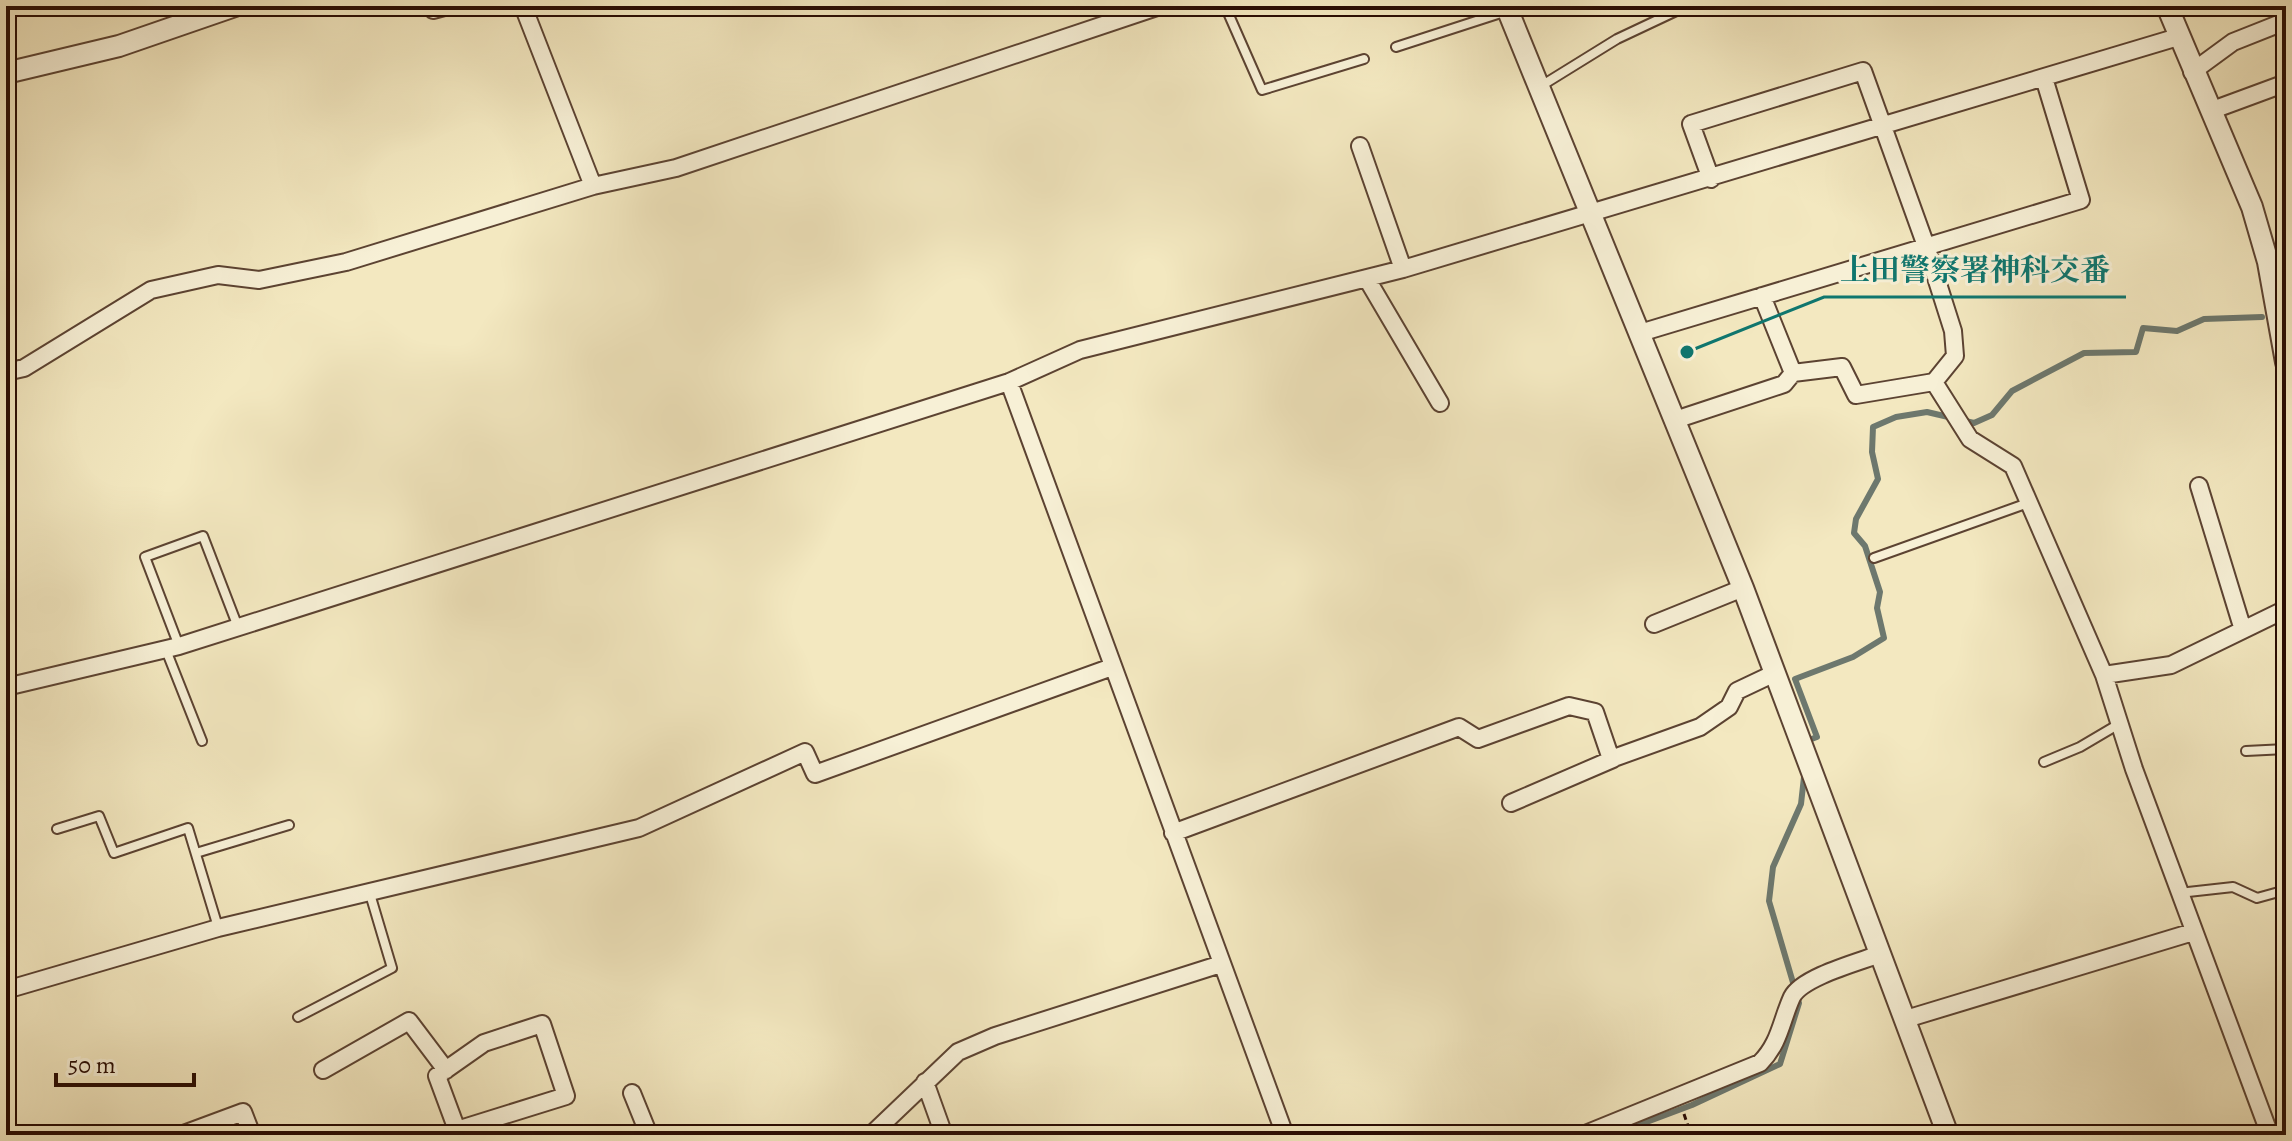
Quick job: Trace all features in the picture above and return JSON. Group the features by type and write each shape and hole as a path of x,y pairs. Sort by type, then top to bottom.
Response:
{"street":[{"path":"6,73 119,46 235,6"},
{"path":"432,6 433,10 448,6"},
{"path":"523,6 593,186"},
{"path":"6,372 36,361 151,290 218,275 259,280 346,262 593,186 676,168 1160,6"},
{"path":"2167,6 2192,72 2252,207 2268,262 2286,362"},
{"path":"1507,8 1743,588 1948,1135"},
{"path":"2192,72 2233,42 2286,21"},
{"path":"6,687 173,648 1009,382 1080,350 1403,269 2178,37"},
{"path":"1675,420 1784,384 1793,373 1842,367 1856,395 1934,382 1955,356 1953,331 1926,246 1863,71 1691,124 1711,179"},
{"path":"1640,333 2081,200 2044,78"},
{"path":"2210,111 2286,83"},
{"path":"1360,146 1403,269"},
{"path":"1367,279 1440,403"},
{"path":"1762,296 1793,373"},
{"path":"1009,382 1285,1135"},
{"path":"1934,382 1970,439 2013,466 2104,675 2193,932 2270,1135"},
{"path":"2199,486 2243,630"},
{"path":"1654,624 1743,588"},
{"path":"2104,675 2171,665 2286,609"},
{"path":"6,990 218,928 639,828 805,752 815,774 1112,667"},
{"path":"1511,803 1613,759 1700,727 1729,707 1737,691 1775,673"},
{"path":"1173,833 1459,727 1478,739 1569,706 1595,712 1613,759"},
{"path":"1906,1019 2193,932"},
{"path":"1583,1135 1678,1099 1760,1063 1775,1048 1793,994 1806,983 1880,954"},
{"path":"871,1135 958,1052 995,1036 1221,964"},
{"path":"323,1070 409,1021 446,1070"},
{"path":"542,1024 566,1096 449,1132 437,1076 484,1043 542,1024"},
{"path":"925,1082 944,1135"},
{"path":"632,1093 649,1135"},
{"path":"181,1135 243,1112 252,1135"}],"lane":[{"path":"1225,6 1262,90 1364,59"},
{"path":"1540,87 1617,39 1687,6"},
{"path":"1396,47 1507,8"},
{"path":"1874,558 2028,503"},
{"path":"202,741 145,557 203,536 238,627"},
{"path":"2044,762 2080,747 2119,724"},
{"path":"2246,751 2286,749"},
{"path":"57,829 99,816 114,853 188,828 218,928"},
{"path":"196,853 289,825"},
{"path":"2179,893 2233,887 2257,898 2286,890"},
{"path":"298,1017 392,968 370,894"}],"path":[{"path":"1678,1099 1691,1135"}],"waterway":[{"path":"1806,741 1817,737 1795,679 1853,657 1884,638 1877,608 1880,592 1865,546 1854,533 1856,519 1878,479 1872,452 1873,427 1896,417 1927,412 1974,423 1992,415 2012,391 2084,353 2136,352 2143,328 2177,331 2204,319 2262,317"},
{"path":"1612,1135 1692,1105 1780,1064 1799,1003 1769,901 1773,867 1801,804 1804,777"}],"place":[{"name":"上田警察署神科交番","path":"1687,352"}]}
